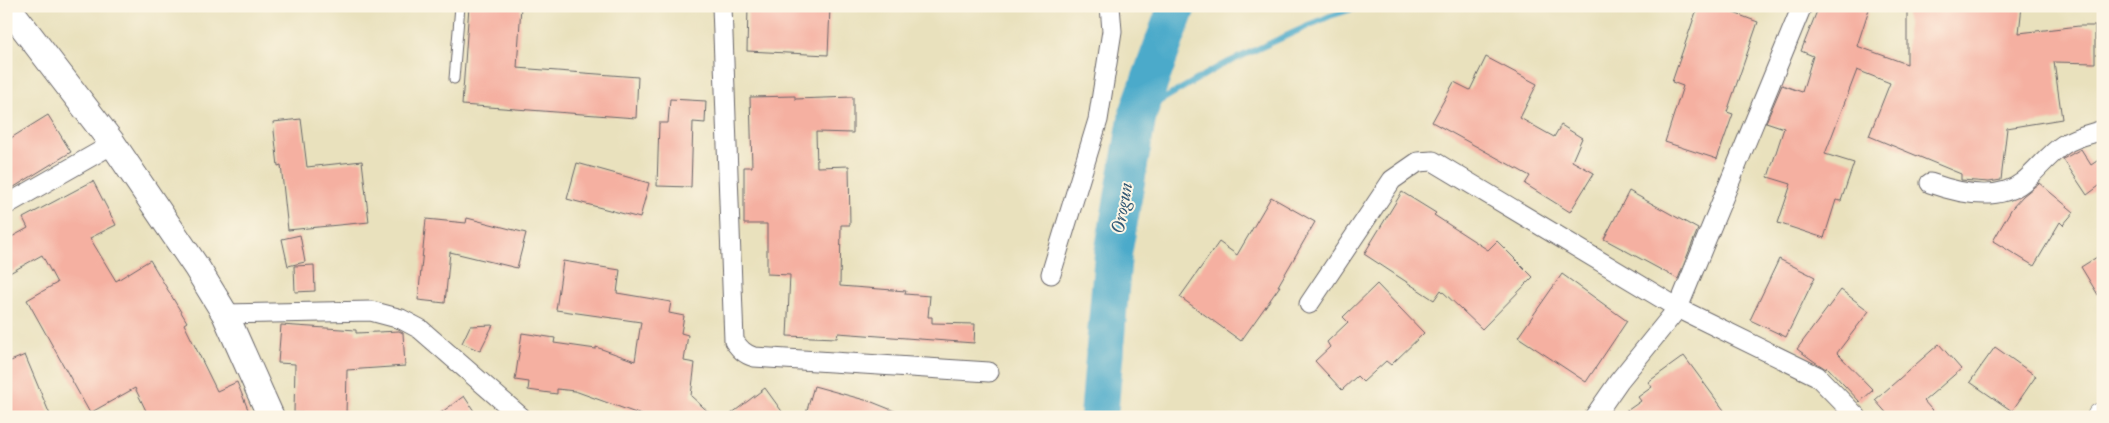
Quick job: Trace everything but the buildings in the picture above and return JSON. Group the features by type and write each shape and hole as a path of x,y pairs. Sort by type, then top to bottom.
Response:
{"main road":[{"path":"13,9 112,144 197,268 225,314 271,417"}],"street":[{"path":"722,6 734,341 745,355 754,357 989,372"},
{"path":"1051,274 1098,120 1112,30 1110,6"},
{"path":"1594,417 1619,381 1678,308 1802,6"},
{"path":"1930,183 1959,191 1989,193 2009,190 2024,182 2063,144 2103,130"},
{"path":"6,205 112,144"},
{"path":"1309,304 1392,180 1418,162 1433,161 1678,308 1817,376 1857,417"},
{"path":"225,314 371,311 401,319 420,329 521,417"}],"lane":[{"path":"454,80 460,6"}],"waterway":[{"name":"Orogun","path":"1099,417 1113,254 1138,114 1177,6"},
{"path":"1138,114 1220,66 1330,16 1362,6"}]}
